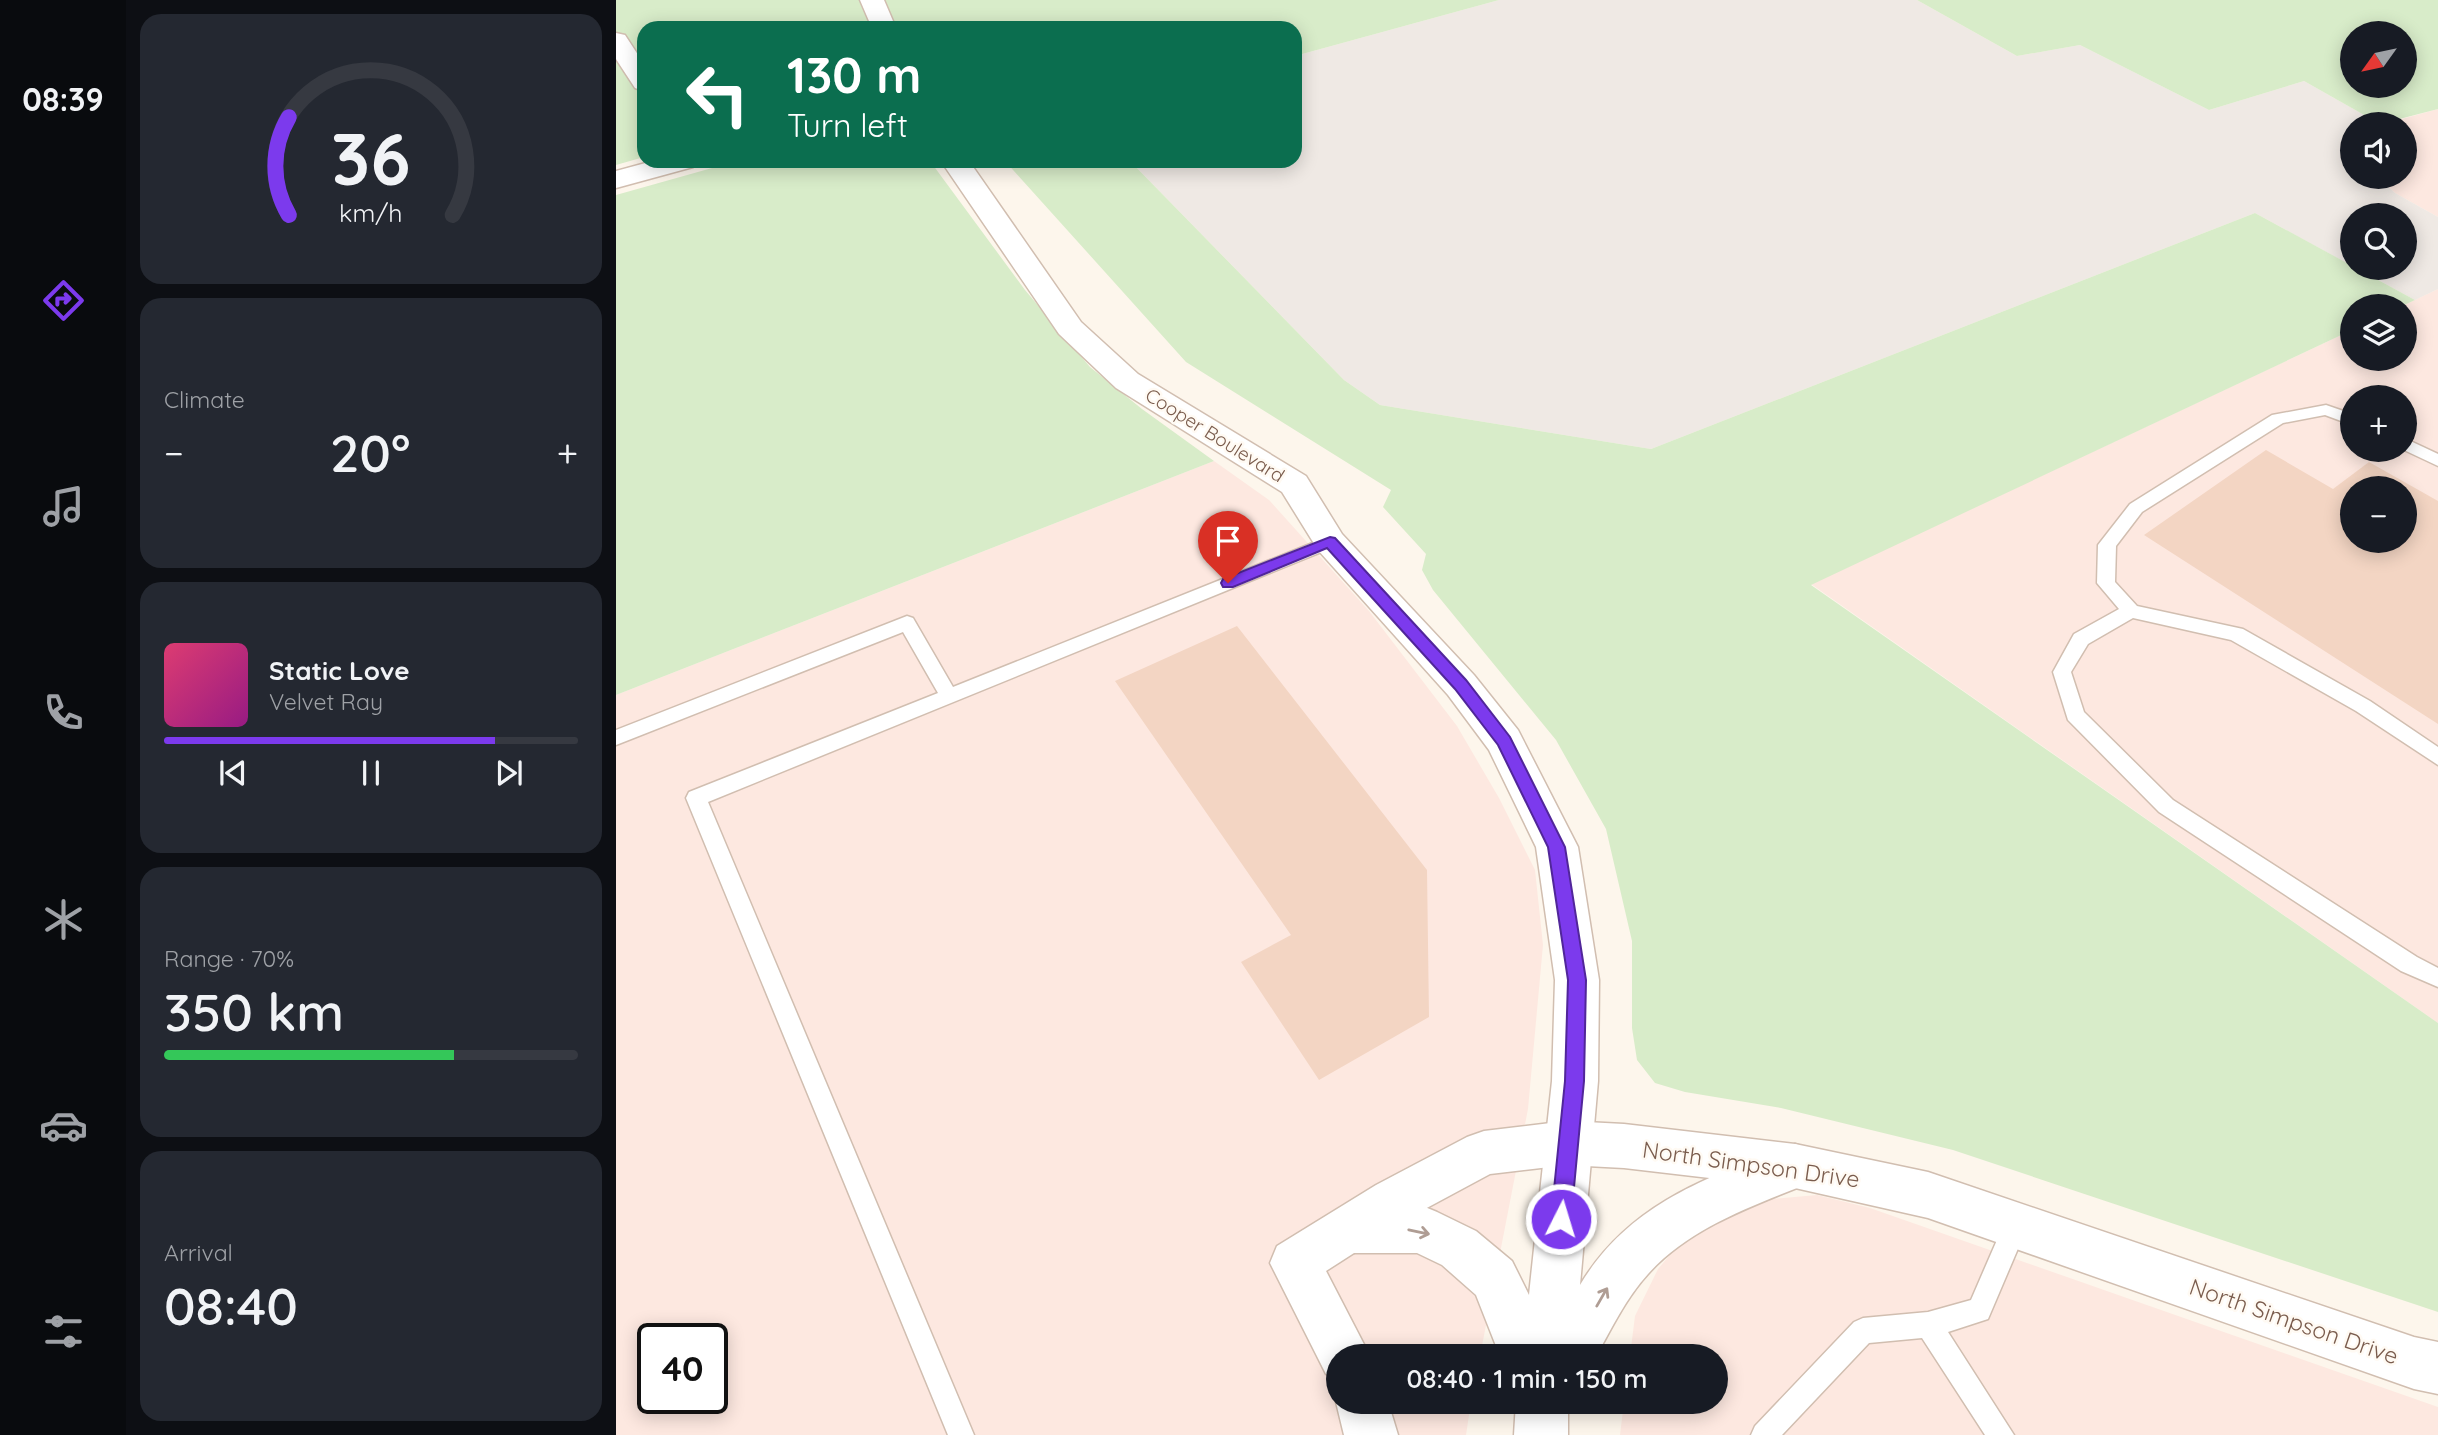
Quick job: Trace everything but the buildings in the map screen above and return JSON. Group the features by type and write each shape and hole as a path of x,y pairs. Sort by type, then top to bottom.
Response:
{"street":[{"path":"872,0 881,21"},
{"path":"616,40 637,72"},
{"path":"616,180 658,168"},
{"name":"Cooper Boulevard","path":"960,168 1070,328 1127,382 1294,484 1330,542 1461,684 1504,741 1557,847 1577,980 1575,1081 1549,1344"},
{"name":"North Simpson Drive","path":"1338,1344 1295,1263 1393,1202 1484,1153 1567,1143 1624,1146 1794,1166 1928,1195 2414,1363 2438,1368"},
{"path":"1575,1344 1614,1277 1632,1254 1663,1229 1715,1198 1794,1166"},
{"path":"1351,1230 1420,1229 1459,1248 1494,1278 1522,1344"},
{"path":"1365,1414 1371,1435"},
{"path":"1541,1435 1542,1414"}],"lane":[{"path":"2340,415 2326,410 2278,419 2136,508 2108,545 2106,583 2131,611 2236,634 2363,706 2438,757"},
{"path":"2417,450 2438,461"},
{"path":"961,1435 696,797 1330,542"},
{"path":"2131,611 2081,639 2062,672 2075,715 2166,806 2409,964 2438,978"},
{"path":"616,738 907,623 948,696"},
{"path":"1764,1435 1863,1331 1928,1325 1979,1310 2015,1225"},
{"path":"1928,1325 2001,1435"}],"shaded area":[{"path":"1499,0 1917,0 2017,56 2080,45 2209,110 2304,81 2359,112 2340,112 2340,189 2390,189 2413,203 2340,203 2340,259 2255,213 1651,449 1380,405 1344,380 1137,168 1302,168 1302,54"},
{"path":"2438,109 2438,217 2390,189 2417,189 2417,115"},
{"path":"2417,205 2438,217 2438,289 2417,299 2417,294 2404,294 2378,280 2417,280"},
{"path":"2438,289 2438,1023 1811,584 2340,336 2340,371 2417,371 2417,299"},
{"path":"1214,461 1269,500 1369,611 1457,726 1499,798 1535,870 1543,945 1528,1109 1482,1344 1326,1344 1326,1414 1469,1414 1466,1435 616,1435 616,695"},
{"path":"1817,1195 1870,1208 2438,1407 2438,1435 1620,1435 1623,1414 1728,1414 1728,1344 1632,1344 1635,1316 1658,1269 1686,1236 1731,1211 1771,1199"}],"green space":[{"path":"616,0 1499,0 1302,54 1302,21 637,21 637,159 616,165"},
{"path":"1917,0 2438,0 2438,109 2417,114 2417,112 2359,112 2304,81 2209,110 2080,45 2017,56"},
{"path":"712,168 935,168 1025,290 1090,367 1214,461 616,695 616,195"},
{"path":"1011,168 1137,168 1344,380 1380,405 1651,449 2255,213 2340,259 2340,280 2378,280 2404,294 2340,294 2340,336 1811,585 2438,1023 2438,1312 1953,1150 1781,1108 1685,1092 1655,1083 1637,1060 1632,1028 1632,941 1606,829 1556,740 1433,590 1422,570 1426,554 1383,507 1391,490 1186,362"}],"route":[{"path":"1228,583 1330,542 1461,684 1504,741 1557,847 1577,980 1575,1081 1561,1219"}]}
